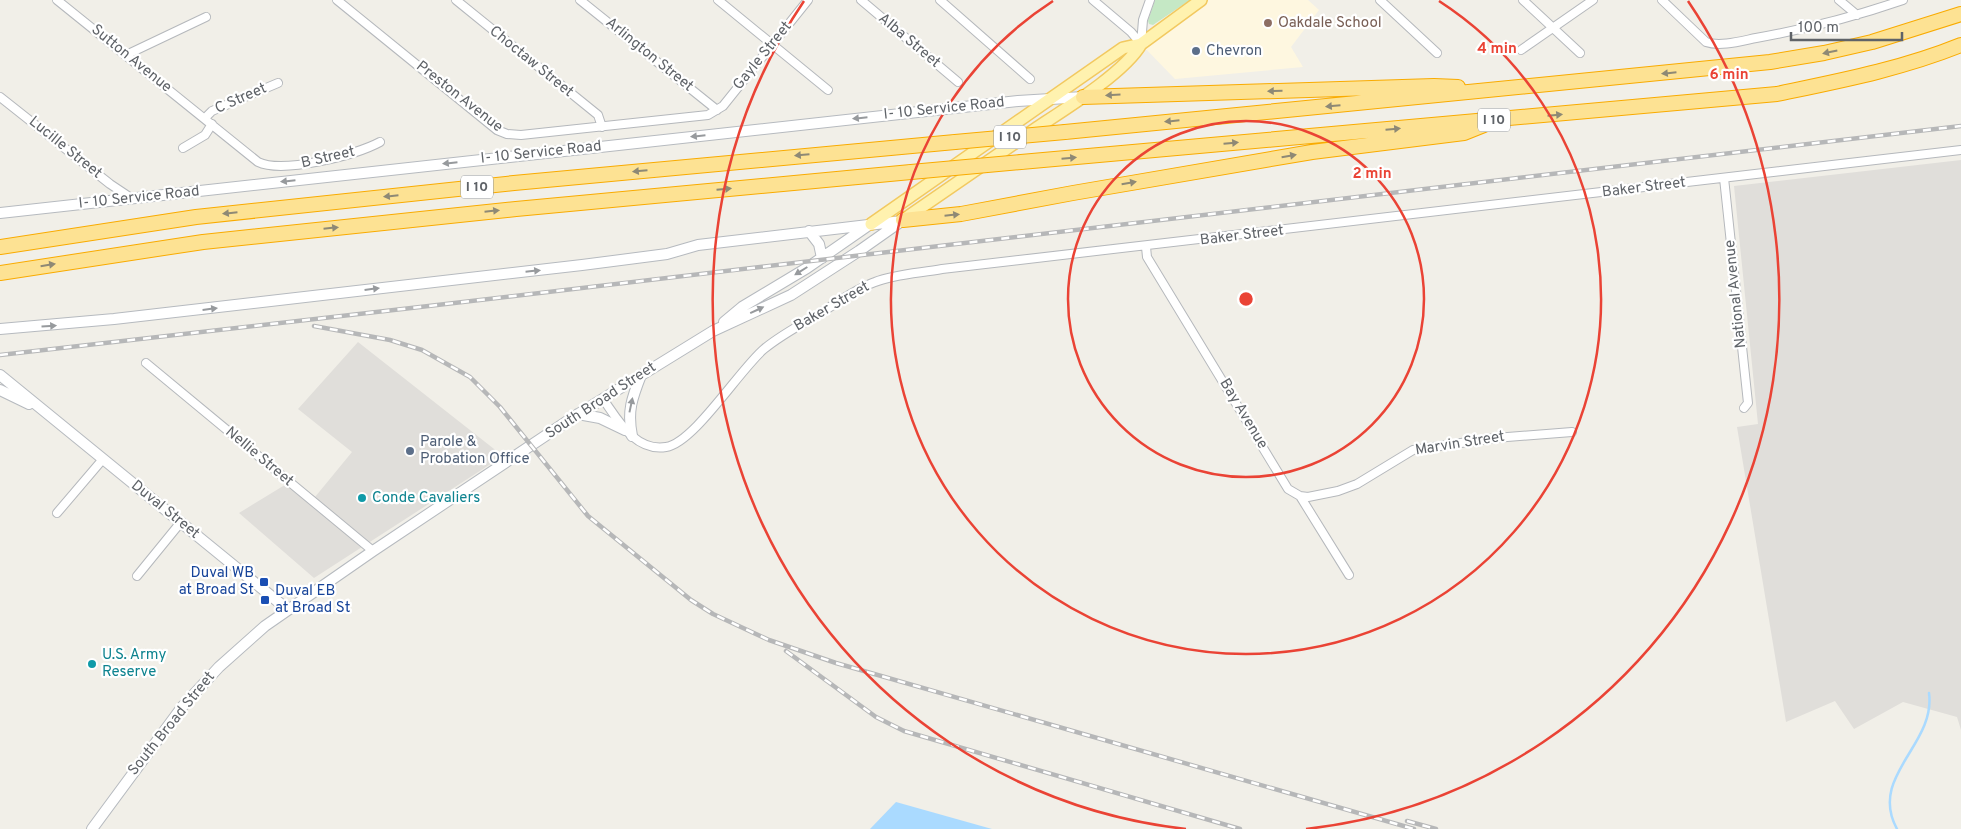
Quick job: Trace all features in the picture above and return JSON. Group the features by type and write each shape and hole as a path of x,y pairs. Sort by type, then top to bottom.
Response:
{"highway":[{"name":"I 10","path":"0,247 206,216 523,182 1065,132 1770,62 1824,53 1872,42 1961,14"},
{"name":"I 10","path":"0,273 212,241 526,208 1777,94 1908,64 1961,45"},
{"path":"1083,97 1434,86 1499,90"},
{"path":"903,220 961,214 1312,152 1464,133 1500,119"}],"main road":[{"name":"South Broad Street","path":"92,829 157,738 193,694 238,649 287,609 578,414 713,331 791,295 859,251 1083,97 1122,66 1135,54 1141,44 1201,0"},
{"name":"South Broad Street","path":"713,331 742,307 822,258 1123,48 1141,44"},
{"name":"I- 10 Service Road","path":"0,213 1018,101 1083,97"},
{"path":"0,329 114,320 582,265 667,254 698,246 903,220"},
{"path":"809,231 819,244 822,258"},
{"name":"Duval Street","path":"0,374 287,609"},
{"path":"578,414 600,418 628,433 629,407 641,375"},
{"name":"Duval Street","path":"0,390 43,410"}],"street":[{"name":"Sutton Avenue","path":"57,0 212,124"},
{"name":"Preston Avenue","path":"337,0 497,130 507,134 521,135 697,117 708,115 717,110"},
{"name":"Choctaw Street","path":"456,0 598,115 602,127"},
{"name":"Arlington Street","path":"580,0 717,110"},
{"path":"718,0 828,90"},
{"name":"Gayle Street","path":"717,110 723,106 808,0"},
{"name":"Alba Street","path":"861,0 958,82"},
{"path":"940,0 1030,79"},
{"path":"1093,0 1131,32 1141,44"},
{"path":"1141,44 1143,20 1150,0"},
{"path":"1380,0 1437,53"},
{"path":"1523,0 1580,53"},
{"path":"1521,50 1593,0"},
{"path":"1662,0 1706,42 1712,44 1805,29 1903,0"},
{"path":"1839,0 1857,15"},
{"path":"126,55 206,17"},
{"name":"C Street","path":"204,118 212,111 278,83"},
{"name":"Lucille Street","path":"0,97 110,184 132,198"},
{"name":"C Street","path":"183,148 205,134 212,124"},
{"name":"B Street","path":"212,124 258,162 275,167 296,166 367,149 380,142"},
{"name":"Baker Street","path":"603,399 628,433 644,445 656,448 677,444 764,350 857,290 876,281 942,269 1146,247 1961,150"},
{"name":"National Avenue","path":"1724,178 1748,403 1744,408"},
{"name":"Bay Avenue","path":"1146,247 1147,257 1288,489 1300,496 1349,575"},
{"name":"Nellie Street","path":"146,363 373,550"},
{"name":"Marvin Street","path":"1300,496 1308,498 1338,491 1357,484 1413,450 1495,438 1572,432"},
{"path":"58,513 103,458"},
{"path":"137,576 181,522"}],"shaded area":[{"path":"1203,0 1308,0 1319,10 1291,47 1303,67 1175,79 1141,44"},
{"path":"1961,160 1961,730 1957,717 1903,702 1854,729 1835,701 1786,722 1737,427 1758,424 1734,186"},
{"path":"358,342 503,456 314,578 239,513 293,480 315,497 352,452 298,409"}],"green space":[{"path":"1155,0 1190,0 1153,25 1149,24 1148,21"}],"water":[{"path":"896,802 992,829 870,829"}],"waterway":[{"path":"1897,829 1890,810 1891,793 1896,776 1923,729 1928,712 1929,693"}],"railway":[{"path":"0,355 1961,126"},
{"path":"314,326 390,340 422,350 470,377 500,407 588,516 691,600 713,614 769,640 836,663 1414,829"},
{"path":"786,651 876,717 904,731 1240,829"},
{"path":"1407,821 1436,829"}],"place":[{"name":"Oakdale School","path":"1268,23"},
{"name":"Chevron","path":"1196,51"},
{"name":"Parole & Probation Office","path":"410,451"},
{"name":"Conde Cavaliers","path":"362,498"},
{"name":"Duval WB at Broad St","path":"264,582"},
{"name":"Duval EB at Broad St","path":"265,600"},
{"name":"U.S. Army Reserve","path":"92,664"}]}
